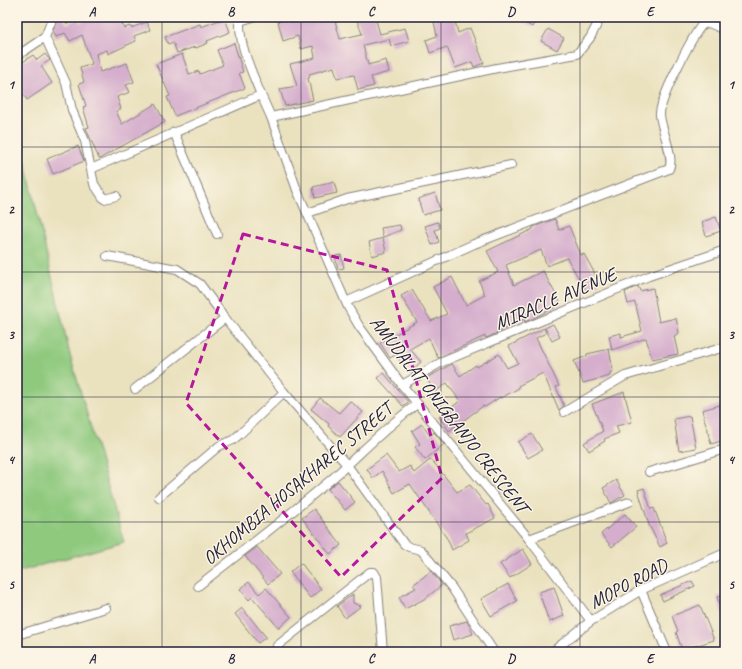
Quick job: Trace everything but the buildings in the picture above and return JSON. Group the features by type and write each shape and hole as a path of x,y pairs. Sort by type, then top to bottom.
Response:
{"street":[{"path":"17,56 45,37 53,17"},
{"path":"238,19 253,17"},
{"path":"271,117 497,68 576,54 590,38 601,17"},
{"name":"AMUDALAT ONIGBANJO CRESCENT","path":"238,19 243,44 297,190 346,302 359,326 402,386 529,538 591,621"},
{"path":"346,302 474,244 669,169 670,160 660,116 660,107 675,74 701,27 709,23 725,30"},
{"path":"45,37 66,83 72,110 85,141 92,180 101,197 108,200 116,196"},
{"path":"91,169 261,95"},
{"path":"174,132 217,234"},
{"path":"308,213 347,199 511,165"},
{"name":"MIRACLE AVENUE","path":"402,386 440,363 454,357 649,276 725,250"},
{"path":"107,256 177,269 187,274 200,284 284,392 347,465 404,544 421,550 426,556 456,595 494,652"},
{"path":"135,389 225,318"},
{"path":"564,412 625,376 725,347"},
{"path":"159,497 219,446 233,440 241,434 284,392"},
{"name":"OKHOMBIA HOSAKHAREC STREET","path":"198,586 273,528 347,465 395,421 417,404"},
{"path":"648,472 725,449"},
{"path":"529,538 629,502"},
{"name":"MOPO ROAD","path":"552,652 591,621 641,590 725,553"},
{"path":"277,646 370,572 374,572 377,577 383,652"},
{"path":"641,590 667,652"},
{"path":"17,635 106,608"}],"highlighted area":[{"path":"243,234 387,270 442,478 341,577 186,403"}],"green space":[{"path":"18,130 70,355 124,542 17,572"}]}
